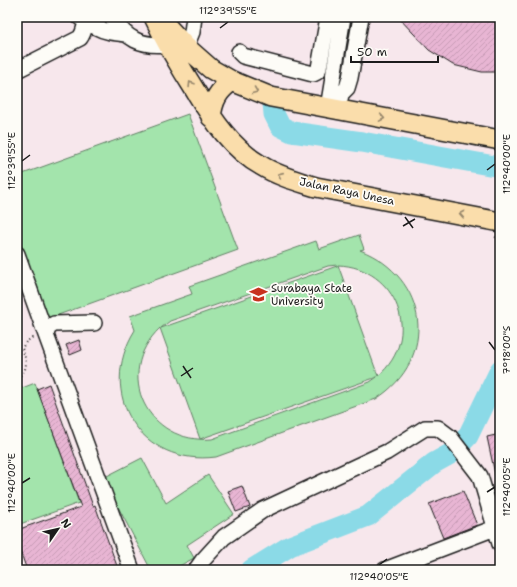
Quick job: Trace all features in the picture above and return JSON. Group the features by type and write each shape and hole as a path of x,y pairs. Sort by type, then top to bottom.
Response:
{"main road":[{"name":"Jalan Raya Unesa","path":"154,17 167,44 212,117 227,137 246,155 262,166 291,179 316,187 500,222"},
{"path":"159,17 186,47 204,63 232,81 271,97 333,110 500,140"},
{"path":"212,117 212,106 216,96 223,87 232,81"}],"lane":[{"path":"112,17 117,26 134,40 145,44 167,44"},
{"path":"186,47 192,32 194,17"},
{"path":"239,52 242,56 313,74 317,72 319,68 328,17"},
{"path":"333,110 343,17"},
{"path":"333,110 341,94 347,88 361,17"},
{"path":"84,18 97,28 125,34"},
{"path":"17,70 80,38 84,32 84,18"},
{"path":"17,254 132,570"},
{"path":"46,335 48,328 54,324 94,323"},
{"path":"196,570 224,537 263,510 387,452 425,428 438,428 450,437 480,476 498,527 500,544"},
{"path":"385,570 498,527"}],"path":[{"path":"17,378 25,371 27,364 22,348 26,342 33,337 46,335"}],"shaded area":[{"name":"Surabaya State University","path":"17,17 500,17 500,570 17,570"}],"green space":[{"path":"188,114 238,250 47,319 17,237 17,176"},
{"path":"359,235 364,249 360,250 383,263 400,279 412,298 418,320 417,341 410,363 396,382 376,399 216,457 189,457 166,450 147,438 132,421 123,401 120,378 124,354 135,330 130,316 192,294 189,286 316,241 319,249","holes":["337,265 161,328 170,321 328,266","338,265 359,269 376,278 389,291 397,307 401,324 399,342 392,360 378,376","160,328 200,438 189,438 170,431 155,419 144,403 138,385 139,366 146,346","377,377 370,382 212,439 202,438"]},
{"path":"35,383 79,503 20,524 17,515 17,390"},
{"path":"142,458 166,503 208,475 234,514 187,545 194,558 172,570 151,570 103,478"}],"building":[{"path":"398,17 500,17 500,72 482,72 453,65 429,50"},
{"path":"79,340 82,350 70,355 66,345"},
{"path":"49,384 93,506 95,505 117,566 115,567 116,570 27,570 17,543 17,530 81,507 37,389"},
{"path":"500,434 500,478 496,479 487,437"},
{"path":"242,486 250,507 236,512 228,491"},
{"path":"463,491 477,525 443,538 429,504"}],"waterway":[{"path":"273,103 274,114 280,126 292,132 362,142 500,167"},
{"path":"251,570 290,546 368,516 434,463 452,453 468,436 500,370"}],"place":[{"name":"Surabaya State University","path":"258,294"}]}
